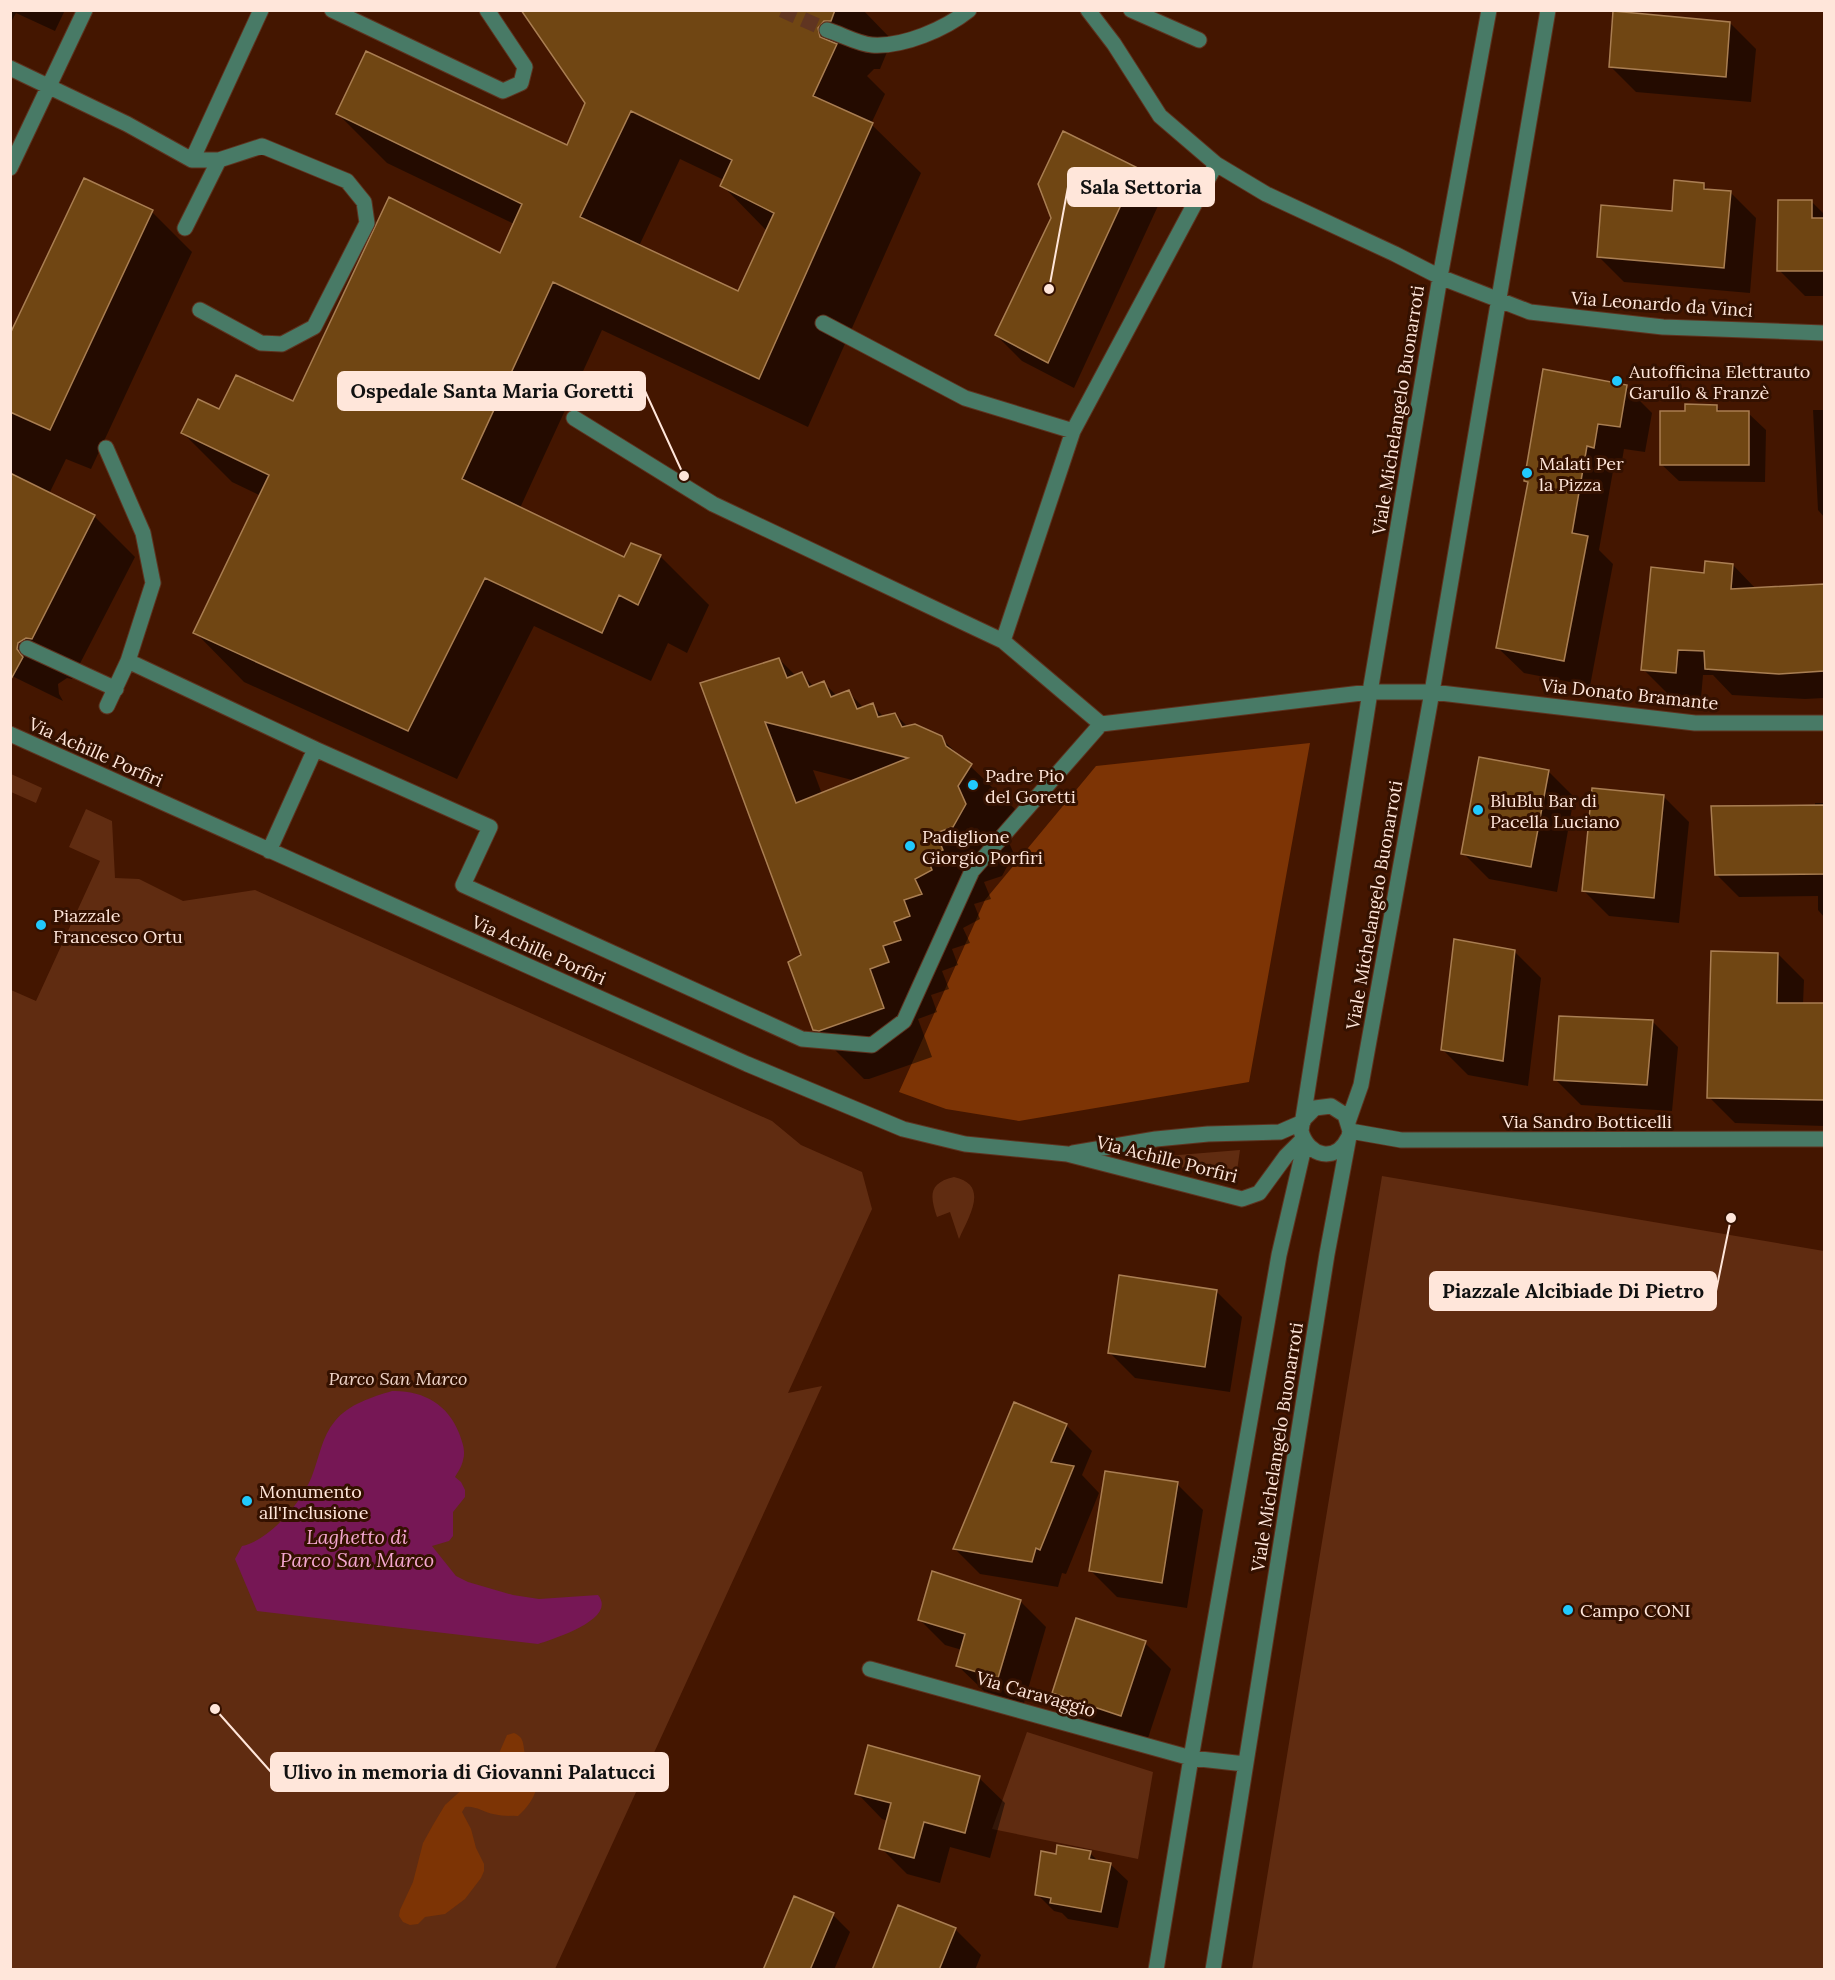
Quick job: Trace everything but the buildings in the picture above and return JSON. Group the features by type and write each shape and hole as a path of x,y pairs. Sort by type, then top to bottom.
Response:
{"street":[{"path":"10,168 85,10"},
{"path":"192,160 261,10"},
{"path":"332,10 503,91 521,83 525,68 487,10"},
{"path":"827,30 871,45 899,42 952,23 969,10"},
{"path":"1088,10 1114,44 1160,116 1216,164 1266,194 1440,277"},
{"path":"1131,10 1199,40"},
{"name":"Viale Michelangelo Buonarroti","path":"1156,1970 1279,1255 1304,1141 1301,1131 1370,692 1440,277 1489,10"},
{"name":"Viale Michelangelo Buonarroti","path":"1213,1970 1349,1130 1361,1085 1432,692 1548,10"},
{"path":"10,68 127,124 192,160 219,160 262,146 347,181 364,202 367,222 314,327 282,344 261,343 200,310"},
{"path":"185,228 219,160"},
{"path":"1004,641 1073,431 1216,164"},
{"name":"Viale Michelangelo Buonarroti","path":"1440,277 1498,301"},
{"name":"Via Leonardo da Vinci","path":"1498,301 1530,312 1663,327 1824,333"},
{"path":"824,323 964,398 1073,431"},
{"path":"574,418 713,504 1004,641 1101,724"},
{"path":"106,448 143,533 153,583 128,661 107,706"},
{"path":"27,648 116,689"},
{"path":"128,661 315,749 490,827 463,885 802,1039 872,1045 904,1021 972,871 1101,724 1370,692 1432,692"},
{"name":"Via Donato Bramante","path":"1432,692 1695,723 1824,723"},
{"name":"Via Achille Porfiri","path":"10,734 747,1064 903,1129 964,1144 1067,1154 1242,1199 1259,1193 1286,1156 1304,1141"},
{"path":"269,851 315,749"},
{"path":"1303,1120 1315,1108 1331,1106 1345,1115 1349,1130 1345,1144 1332,1153 1317,1152 1304,1141"},
{"name":"Via Achille Porfiri","path":"1067,1154 1156,1139 1208,1134 1280,1132 1303,1120"},
{"name":"Via Sandro Botticelli","path":"1349,1130 1401,1140 1824,1139"},
{"name":"Via Caravaggio","path":"870,1669 1191,1758"},
{"path":"1191,1758 1245,1764"}],"green space":[{"path":"11,774 42,788 36,803 11,792"},
{"name":"Parco San Marco","path":"86,809 112,821 115,878 139,879 183,901 255,890 772,1121 801,1145 862,1172 872,1209 788,1393 822,1386 555,1969 11,1970 11,990 36,1001 100,861 69,847"},
{"path":"1240,1150 1236,1178 1157,1163 1154,1157"},
{"name":"Campo CONI","path":"1382,1176 1824,1251 1824,1969 1252,1969"},
{"path":"954,1177 965,1181 974,1194 971,1211 959,1239 950,1212 937,1217 932,1197 939,1183"},
{"path":"1027,1732 1153,1772 1138,1859 992,1829"}],"shaded area":[{"path":"1310,743 1249,1082 1019,1121 946,1109 899,1092 985,900 1096,766"},
{"path":"514,1733 522,1740 526,1757 536,1780 537,1786 530,1802 518,1816 496,1815 465,1807 462,1812 484,1864 481,1878 465,1899 445,1914 425,1917 418,1924 410,1925 403,1922 399,1916 400,1910 413,1882 423,1843 433,1825 445,1805 497,1758 507,1735"}],"water":[{"name":"Laghetto di Parco San Marco","path":"392,1391 414,1393 433,1401 448,1414 461,1439 464,1457 455,1477 465,1490 465,1497 453,1512 453,1536 449,1541 432,1546 456,1576 468,1582 513,1595 539,1599 598,1595 602,1604 592,1620 569,1633 538,1644 257,1611 235,1559 242,1546 253,1542 274,1528 293,1508 312,1476 321,1447 335,1421 347,1410 361,1402"}],"tunnel":[{"path":"782,10 827,30"}],"place":[{"name":"Sala Settoria","path":"1049,289"},
{"name":"Autofficina Elettrauto Garullo & Franzè","path":"1617,381"},
{"name":"Malati Per la Pizza","path":"1527,473"},
{"name":"Ospedale Santa Maria Goretti","path":"684,476"},
{"name":"Padre Pio del Goretti","path":"973,785"},
{"name":"BluBlu Bar di Pacella Luciano","path":"1478,810"},
{"name":"Padiglione Giorgio Porfiri","path":"910,846"},
{"name":"Piazzale Francesco Ortu","path":"41,925"},
{"name":"Piazzale Alcibiade Di Pietro","path":"1731,1218"},
{"name":"Monumento all'Inclusione","path":"247,1501"},
{"name":"Campo CONI","path":"1568,1610"},
{"name":"Ulivo in memoria di Giovanni Palatucci","path":"215,1709"}]}
